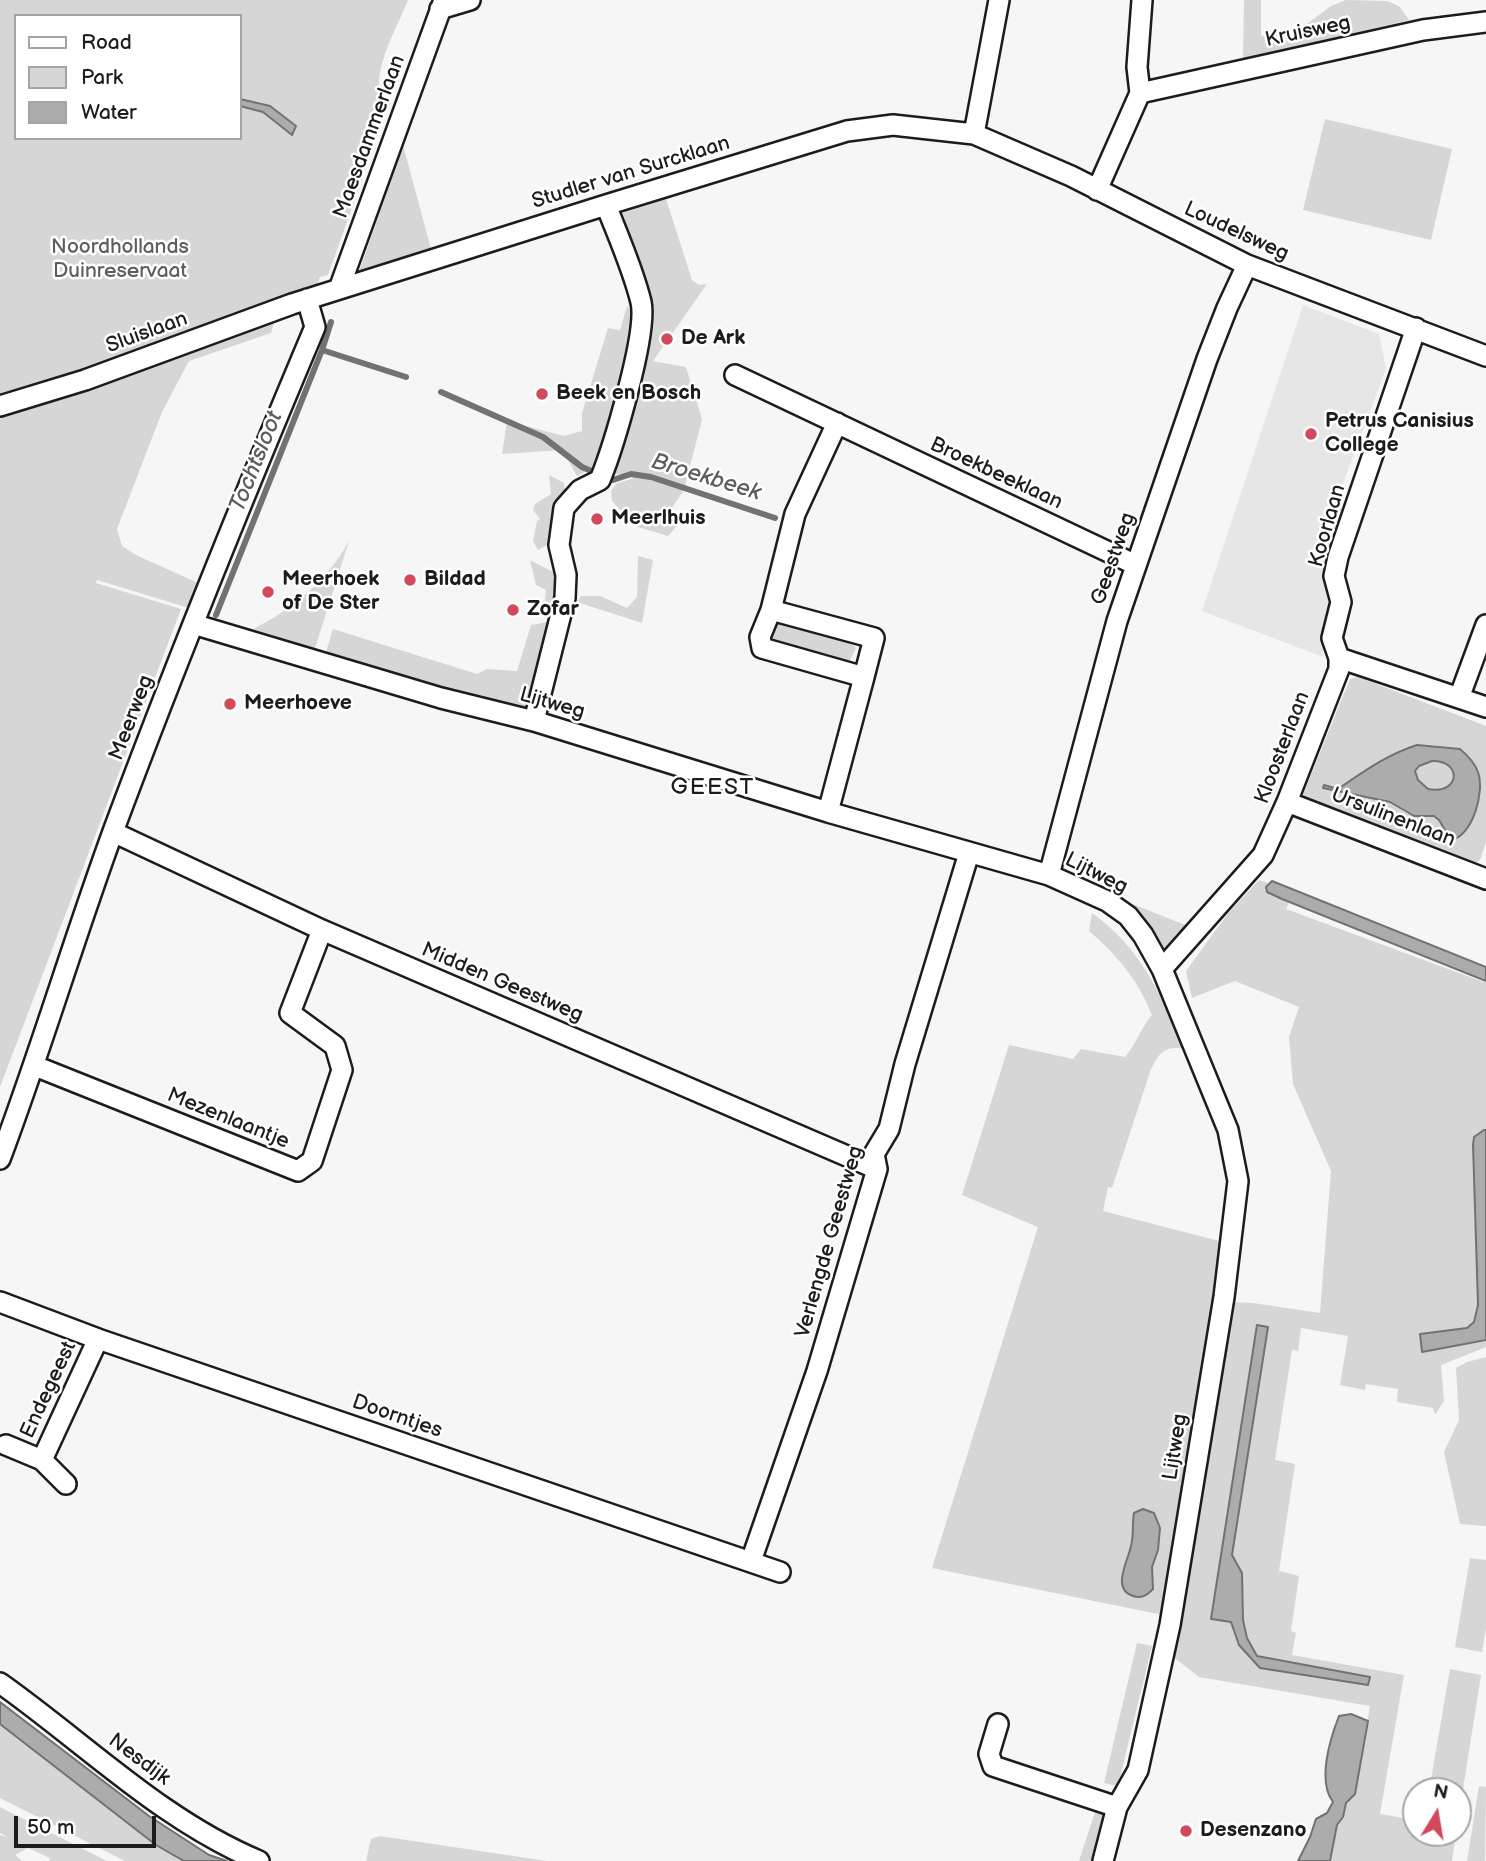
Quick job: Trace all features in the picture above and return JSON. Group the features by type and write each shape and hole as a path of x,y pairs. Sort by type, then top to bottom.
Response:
{"street":[{"path":"442,4 470,0"},
{"path":"974,134 999,0"},
{"path":"1097,190 1140,93 1137,67 1142,0"},
{"name":"Maesdammerlaan","path":"339,289 442,4"},
{"name":"Kruisweg","path":"1140,93 1423,30 1486,22"},
{"name":"Studler van Surcklaan","path":"307,299 847,131 893,125 974,134"},
{"name":"Loudelsweg","path":"974,134 1097,190 1247,265 1486,356"},
{"path":"534,721 565,598 566,575 559,545 564,508 580,490 602,475 620,419 643,321 641,302 606,205"},
{"name":"Geestweg","path":"1049,875 1117,621 1207,359 1247,265"},
{"name":"Sluislaan","path":"0,405 85,380 307,299"},
{"name":"Meerweg","path":"0,1160 35,1066 113,832 192,624 315,327 307,299"},
{"name":"Koorlaan","path":"1339,658 1332,638 1341,602 1334,576 1338,557 1416,328"},
{"name":"Broekbeeklaan","path":"734,375 1136,565"},
{"path":"837,423 794,514 771,610 760,637 762,648 864,677"},
{"path":"771,610 874,638 828,812"},
{"name":"Lijtweg","path":"192,624 440,698 534,721 828,812 1049,875 1107,901 1128,916 1143,935 1162,969 1228,1130 1237,1192 1224,1297 1170,1625 1138,1770 1117,1807 1103,1861"},
{"path":"1459,698 1486,625"},
{"path":"1339,658 1486,707"},
{"name":"Kloosterlaan","path":"1162,969 1263,855 1287,802 1339,669 1339,658"},
{"name":"Ursulinenlaan","path":"1287,802 1485,876"},
{"name":"Midden Geestweg","path":"113,832 322,930 877,1168"},
{"name":"Verlengde Geestweg","path":"751,1561 817,1371 877,1168 874,1154 889,1129 905,1064 969,853"},
{"name":"Mezenlaantje","path":"35,1066 299,1171 312,1161 342,1070 335,1046 290,1013 322,930"},
{"name":"Doorntjes","path":"0,1301 98,1339 780,1572"},
{"name":"Endegeest","path":"42,1460 98,1339"},
{"name":"Endegeest","path":"6,1445 42,1460 66,1484"},
{"name":"Nesdijk","path":"0,1682 154,1801 195,1828 259,1861"},
{"path":"998,1724 989,1754 993,1766 1117,1807"}],"shaded area":[{"name":"Petrus Canisius College","path":"1303,305 1379,334 1386,369 1337,499 1345,516 1325,571 1331,613 1323,642 1323,657 1202,611"}],"green space":[{"name":"Noordhollands Duinreservaat","path":"0,0 408,0 386,50 380,71 380,127 328,275 320,277 317,286 281,298 271,333 189,361 162,412 117,529 122,546 200,584 189,608 97,580 96,583 181,609 0,1087"},
{"path":"1244,0 1261,0 1261,36 1282,33 1308,23 1331,6 1346,0 1387,1 1399,6 1409,20 1243,60"},
{"path":"1325,119 1452,149 1431,240 1303,210"},
{"path":"403,145 431,249 359,272"},
{"path":"666,199 692,280 699,285 707,284 653,361 686,367 702,419 684,490 669,512 687,515 668,536 618,521 621,511 612,501 611,491 616,484 634,478 607,472 647,321 617,215"},
{"path":"627,306 638,319 600,464 577,476 562,450 502,454 507,421 564,436 582,431 582,413 608,328 620,330"},
{"path":"549,475 564,483 565,494 553,538 549,544 538,550 533,541 537,521 540,519 533,510 535,504 551,494"},
{"path":"349,541 315,648 253,629 308,593 330,569"},
{"path":"638,556 653,560 642,623 577,602 581,596 600,596 627,608 637,597"},
{"path":"530,560 557,574 563,581 553,613 544,606 546,590 536,585"},
{"path":"554,621 527,712 326,652 333,629 477,674 487,669 517,671 531,625"},
{"path":"783,622 849,641 856,648 847,666 770,641 768,633 773,623"},
{"path":"1358,677 1486,726 1486,842 1480,860 1473,864 1306,799 1303,794 1350,679","holes":["1402,749 1478,771 1439,820 1434,816 1414,816 1390,802 1323,788 1324,785 1337,789"]},
{"path":"1439,761 1451,768 1451,783 1439,790 1428,789 1417,780 1415,771 1419,766"},
{"path":"1259,880 1268,883 1268,892 1289,902 1286,909 1486,983 1486,1130 1474,1137 1473,1145 1478,1305 1474,1322 1467,1328 1420,1334 1423,1352 1486,1340 1486,1347 1441,1365 1444,1401 1435,1415 1433,1408 1397,1402 1398,1389 1366,1384 1365,1390 1340,1385 1348,1336 1301,1328 1298,1351 1292,1350 1275,1460 1295,1464 1279,1571 1299,1576 1291,1631 1296,1633 1292,1655 1404,1675 1380,1814 1402,1818 1402,1847 1454,1847 1452,1861 1330,1861 1341,1816 1355,1794 1370,1706 1199,1677 1172,1656 1230,1302 1320,1313 1331,1171 1293,1084 1289,1037 1299,1007 1235,981 1192,998 1186,971 1229,912","holes":["1268,1327 1232,1555 1242,1573 1243,1620 1247,1638 1257,1656 1367,1685 1260,1668 1239,1645 1231,1622 1211,1618"]},
{"path":"1120,899 1190,927 1165,959"},
{"path":"1092,913 1124,941 1148,973 1183,1048 1171,1048 1163,1052 1151,1069 1112,1188 1108,1187 1103,1211 1223,1242 1163,1615 932,1568 1038,1227 962,1195 1009,1045 1073,1059 1081,1049 1125,1057 1152,1015 1126,969 1089,931"},
{"path":"1486,1357 1486,1526 1460,1524 1444,1452 1459,1420 1456,1368"},
{"path":"1470,1558 1486,1560 1486,1628 1482,1652 1455,1647"},
{"path":"1137,1643 1152,1646 1118,1786 1104,1783"},
{"path":"1450,1669 1481,1675 1465,1777 1431,1777"},
{"path":"0,1724 156,1845 184,1861 125,1861 0,1798"},
{"path":"1479,1786 1486,1787 1485,1861 1467,1861 1469,1847 1472,1847"},
{"path":"0,1807 107,1861 49,1861 50,1858 28,1848 15,1855 22,1861 0,1861 0,1835 7,1837 0,1833"},
{"path":"1096,1809 1106,1818 1097,1861 1079,1861"},
{"path":"380,1836 546,1861 366,1861 371,1839"}],"water":[{"path":"242,99 270,106 296,126 292,135 263,112 242,107"},
{"path":"1417,745 1460,749 1475,765 1480,780 1478,801 1471,822 1459,837 1451,840 1434,816 1414,816 1390,802 1323,788 1324,785 1338,789 1376,764","holes":["1432,761 1442,762 1453,771 1452,783 1447,787 1428,789 1418,780 1415,771 1419,766"]},
{"path":"1272,881 1486,967 1486,981 1267,892 1266,887"},
{"path":"1484,1130 1486,1340 1422,1352 1420,1334 1467,1328 1474,1322 1478,1305 1473,1145 1474,1137"},
{"path":"1257,1325 1268,1327 1232,1555 1242,1573 1243,1620 1247,1638 1257,1656 1370,1677 1368,1685 1260,1668 1239,1645 1231,1622 1211,1619"},
{"path":"1143,1509 1154,1513 1160,1528 1158,1550 1152,1567 1153,1589 1139,1597 1126,1592 1122,1581 1132,1542 1134,1513"},
{"path":"0,1702 149,1816 209,1855 227,1861 184,1861 156,1845 0,1724"},
{"path":"1351,1714 1368,1721 1355,1794 1346,1803 1343,1817 1337,1825 1330,1861 1298,1861 1316,1819 1327,1813 1333,1802 1328,1793 1325,1772 1329,1748 1339,1716"}],"waterway":[{"name":"Tochtsloot","path":"216,615 331,322"},
{"name":"Broekbeek","path":"322,350 406,377"},
{"name":"Broekbeek","path":"441,392 543,437 582,467 613,480 631,474 651,477 775,518"}],"place":[{"name":"De Ark","path":"667,339"},
{"name":"Beek en Bosch","path":"542,394"},
{"name":"Petrus Canisius College","path":"1311,434"},
{"name":"Meerlhuis","path":"597,519"},
{"name":"Bildad","path":"410,580"},
{"name":"Meerhoek of De Ster","path":"268,592"},
{"name":"Zofar","path":"513,610"},
{"name":"Meerhoeve","path":"230,704"},
{"name":"Desenzano","path":"1186,1831"}],"district":[{"name":"GEEST","path":"713,788"}]}
